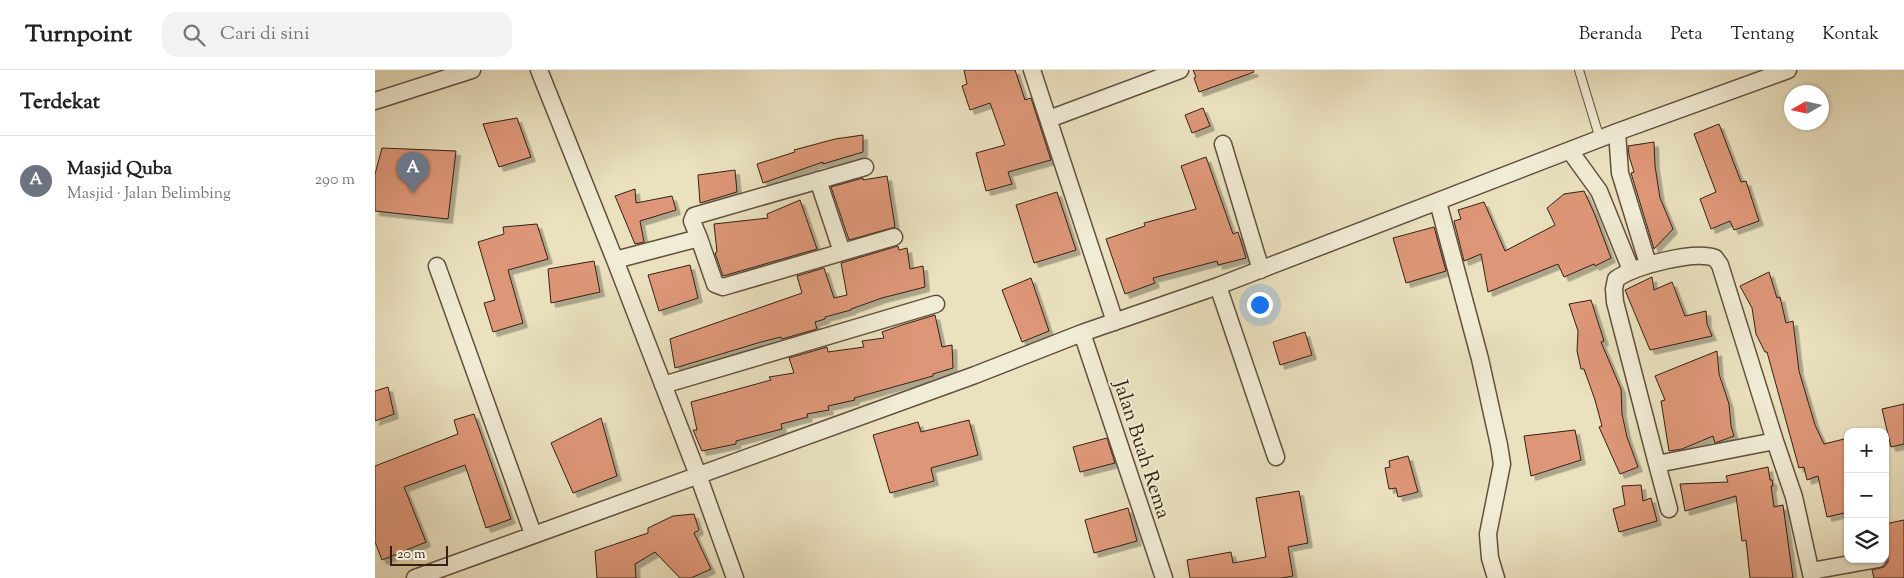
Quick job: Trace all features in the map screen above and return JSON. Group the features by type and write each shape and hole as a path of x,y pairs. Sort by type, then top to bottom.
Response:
{"street":[{"path":"375,101 472,70"},
{"path":"539,70 698,475 735,578"},
{"path":"1032,70 1115,322"},
{"path":"1049,119 1180,70"},
{"path":"415,578 975,375 1082,333 1261,270 1570,151 1753,76 1788,70"},
{"path":"1617,132 1620,173 1648,264"},
{"path":"1223,144 1261,270"},
{"path":"1570,151 1599,191 1631,270"},
{"path":"865,167 694,216 692,221 715,284 723,287 894,237"},
{"path":"818,180 842,252"},
{"path":"1438,202 1480,359 1502,464 1488,534 1490,558 1496,578"},
{"path":"615,260 699,238"},
{"path":"1669,509 1615,302 1614,289 1616,279 1631,270 1648,264 1703,255 1715,258 1725,279 1775,442 1794,497 1811,575 1863,563"},
{"path":"437,266 533,534"},
{"path":"1218,286 1276,457"},
{"path":"663,385 936,304"},
{"name":"Jalan Buah Rema","path":"1082,333 1164,578"},
{"path":"1657,464 1775,442"}],"lane":[{"path":"1579,70 1600,139"}],"building":[{"path":"964,70 1015,70 1025,100 1031,98 1051,160 1008,172 1012,184 986,191 976,153 1005,145 990,103 970,110 962,86 967,84"},
{"path":"1193,70 1253,70 1254,72 1199,92"},
{"path":"1203,108 1210,126 1192,133 1185,115"},
{"path":"517,118 531,157 499,167 483,124"},
{"path":"1719,124 1741,182 1746,181 1759,221 1734,230 1730,221 1711,229 1700,199 1716,192 1694,134"},
{"path":"863,135 863,152 823,164 823,162 763,183 757,164 795,152 794,150 835,139"},
{"path":"1654,142 1655,166 1660,198 1673,229 1654,249 1631,173 1634,172 1628,146"},
{"path":"382,148 456,151 448,219 375,211 375,174"},
{"path":"1206,157 1233,234 1238,232 1246,258 1218,265 1217,261 1153,278 1155,283 1125,294 1106,239 1145,226 1144,223 1196,209 1181,166"},
{"path":"735,170 737,192 700,203 698,175"},
{"path":"887,176 895,227 849,240 831,187 863,178 863,180"},
{"path":"635,189 636,203 672,196 676,210 640,221 644,242 635,244 615,196"},
{"path":"1584,191 1611,258 1564,277 1558,264 1488,292 1481,254 1464,261 1454,221 1461,219 1458,210 1484,202 1505,251 1555,225 1547,208 1564,194"},
{"path":"1057,192 1076,250 1034,263 1016,205"},
{"path":"800,200 817,249 723,276 715,253 717,252 714,224 768,218 767,214"},
{"path":"537,224 548,259 508,270 523,323 493,332 484,303 495,300 478,242 504,234 503,227"},
{"path":"1434,227 1446,271 1406,283 1393,238"},
{"path":"898,246 899,250 907,248 910,269 923,266 925,287 882,298 851,310 825,317 825,319 815,322 817,329 782,339 781,337 761,342 675,368 670,339 802,293 797,276 824,268 834,298 847,295 841,263"},
{"path":"594,261 600,292 551,303 548,269"},
{"path":"690,265 698,298 659,311 648,275"},
{"path":"1769,272 1777,298 1780,297 1786,323 1793,321 1799,371 1815,425 1824,444 1844,439 1844,513 1827,517 1818,476 1807,480 1804,467 1799,468 1767,352 1765,352 1756,334 1752,308 1740,286"},
{"path":"1652,277 1654,290 1672,282 1685,316 1706,311 1707,324 1712,336 1650,350 1625,290"},
{"path":"1031,278 1049,331 1022,342 1002,290"},
{"path":"1591,300 1604,341 1601,342 1621,389 1622,414 1627,437 1638,467 1620,474 1599,427 1602,426 1595,400 1584,369 1581,369 1577,351 1578,331 1569,304"},
{"path":"935,315 942,347 952,345 953,368 933,374 933,376 854,398 855,400 828,406 829,410 807,414 808,417 781,424 782,429 736,441 736,444 702,451 693,430 697,430 691,402 771,380 769,377 794,373 789,358 827,347 828,352 864,347 862,341 884,338 882,332"},
{"path":"1305,332 1312,355 1280,365 1273,342"},
{"path":"1717,351 1719,374 1729,404 1734,436 1715,443 1713,436 1682,449 1669,451 1661,401 1665,400 1655,376"},
{"path":"388,387 394,414 375,421 375,391"},
{"path":"1904,404 1904,444 1891,447 1889,428 1886,428 1882,409"},
{"path":"474,414 511,519 486,528 465,465 404,487 426,542 382,560 375,542 375,466 458,434 454,420"},
{"path":"601,418 617,476 573,493 551,443"},
{"path":"969,420 978,455 931,468 934,481 890,493 873,435 918,422 921,432"},
{"path":"1575,430 1581,460 1531,476 1524,436"},
{"path":"1107,438 1115,463 1080,472 1073,447"},
{"path":"1408,456 1418,492 1398,497 1396,488 1389,489 1385,468 1390,467 1389,461"},
{"path":"1768,467 1773,486 1771,486 1774,507 1783,505 1793,578 1750,578 1746,540 1742,541 1736,496 1685,511 1680,484 1728,482 1726,476"},
{"path":"1641,485 1643,501 1651,498 1657,521 1619,532 1613,509 1625,505 1622,486"},
{"path":"1299,491 1308,543 1288,547 1293,576 1281,578 1190,578 1187,560 1231,552 1233,563 1266,557 1256,498"},
{"path":"1128,508 1137,541 1094,553 1085,520"},
{"path":"694,514 699,530 694,533 711,569 691,578 680,578 655,552 635,564 636,578 597,578 595,551 648,533 648,528 673,516"},
{"path":"1904,520 1904,578 1874,578 1872,570 1884,567 1889,563 1889,523"}],"place":[{"name":"Masjid Quba","path":"413,193"}]}
